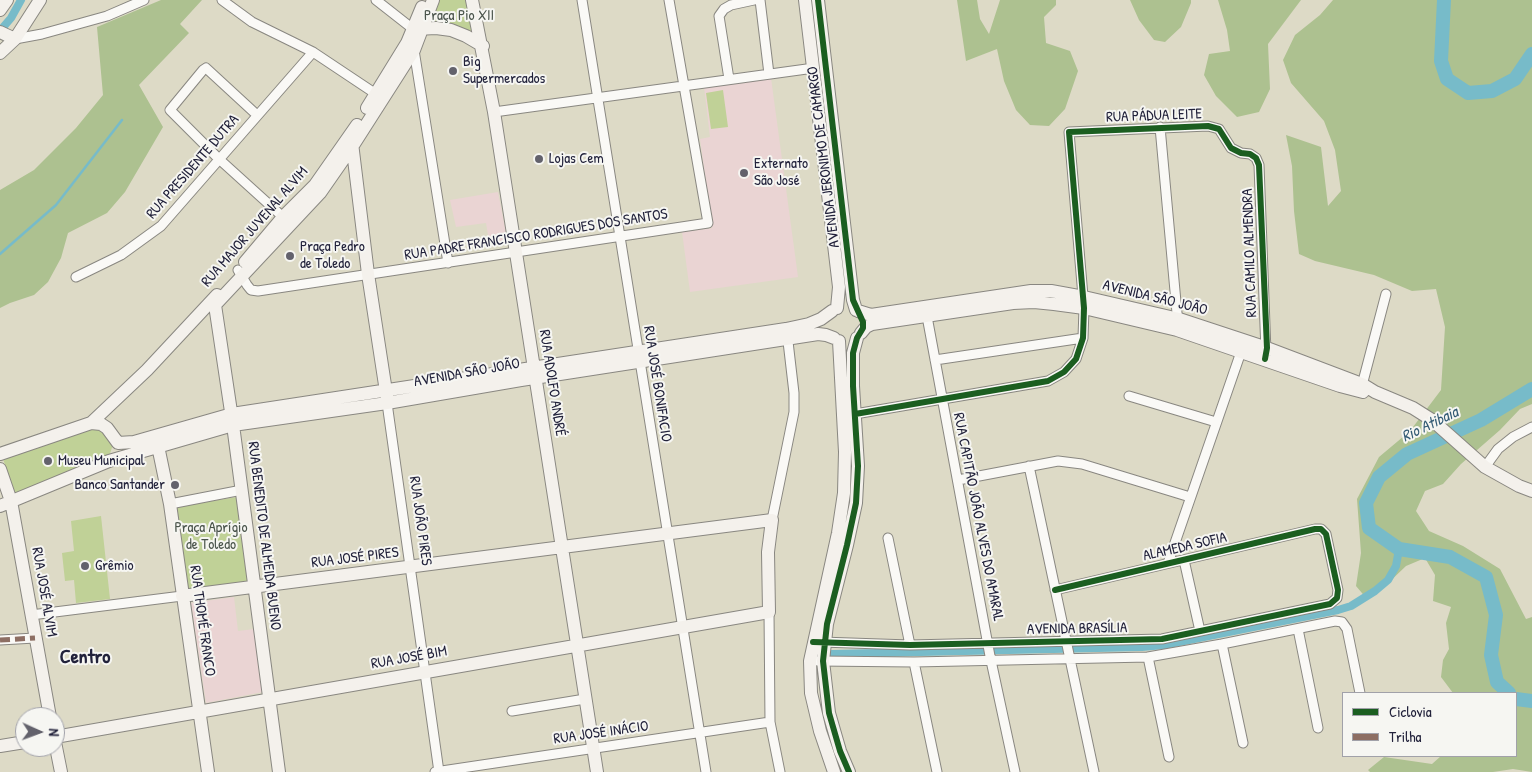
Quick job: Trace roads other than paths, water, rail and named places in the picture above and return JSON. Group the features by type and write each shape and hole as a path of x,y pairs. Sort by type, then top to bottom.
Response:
{"main road":[{"path":"0,10 7,0"},
{"path":"0,53 8,36 40,0"},
{"path":"418,29 424,0"},
{"path":"418,29 433,0"},
{"name":"RUA ADOLFO ANDRÉ","path":"472,0 494,112 597,772"},
{"path":"805,0 839,287 835,310 828,322 830,333 836,339 851,341 859,336"},
{"name":"AVENIDA JERONIMO DE CAMARGO","path":"818,0 853,300 857,311"},
{"path":"418,29 436,28 451,30 466,36 482,46"},
{"name":"RUA MAJOR JUVENAL ALVIM","path":"91,423 147,370 289,219 414,50 418,29"},
{"name":"RUA MAJOR JUVENAL ALVIM","path":"289,219 320,193 352,147 381,96 407,43 418,29"},
{"path":"352,132 352,147 368,274"},
{"name":"RUA MAJOR JUVENAL ALVIM","path":"216,305 240,273"},
{"name":"RUA JOÃO PIRES","path":"368,274 387,397"},
{"name":"AVENIDA SÃO JOÃO","path":"859,336 866,327 872,324 1032,291 1051,291 1084,302 1178,325 1375,392 1413,408 1432,420 1480,463 1505,479 1532,491"},
{"name":"RUA BENEDITO DE ALMEIDA BUENO","path":"216,305 279,772"},
{"path":"834,772 820,730 811,693 810,661 818,642 856,503 858,466 853,353 863,322 857,311 847,306 835,310"},
{"name":"AVENIDA SÃO JOÃO","path":"787,334 821,319 835,310"},
{"name":"AVENIDA SÃO JOÃO","path":"857,311 871,315 926,312"},
{"path":"201,313 211,313 217,321"},
{"name":"AVENIDA SÃO JOÃO","path":"114,439 118,442 134,442 233,420 756,338 787,334 818,334 836,339"},
{"path":"836,339 845,452 844,493 818,642 824,661 831,720 840,751 849,772"},
{"name":"AVENIDA SÃO JOÃO","path":"6,504 109,462 233,420"},
{"path":"0,454 91,423 100,424 107,428 114,439 109,462"},
{"name":"RUA THOMÉ FRANCO","path":"158,446 170,504 208,772"},
{"name":"RUA JOSÉ ALVIM","path":"0,469 48,707"},
{"path":"769,612 768,552 772,520"},
{"name":"RUA JOSÉ PIRES","path":"182,596 772,520"},
{"name":"RUA JOSÉ BIM","path":"65,735 769,612"},
{"path":"0,746 15,744"},
{"path":"58,757 61,772"}],"street":[{"path":"8,36 42,34 107,16 144,0"},
{"path":"222,0 252,22 312,52 381,96"},
{"path":"376,0 418,29"},
{"name":"RUA JOSÉ BONIFACIO","path":"582,0 706,772"},
{"path":"669,0 684,85"},
{"path":"728,79 719,16 731,4 754,0"},
{"path":"760,0 769,74"},
{"path":"414,50 448,263"},
{"name":"RUA PRESIDENTE DUTRA","path":"76,277 120,255 161,226 218,158 312,52"},
{"path":"257,115 206,68 170,110 218,158 289,219"},
{"path":"494,112 814,68"},
{"name":"RUA PADRE FRANCISCO RODRIGUES DOS SANTOS","path":"240,273 251,290 258,291 708,223 684,85"},
{"name":"RUA PÁDUA LEITE","path":"1084,302 1069,132 1208,126 1219,129 1232,148 1256,158"},
{"path":"1160,128 1178,325"},
{"name":"RUA CAMILO ALMENDRA","path":"1256,158 1259,165 1266,354"},
{"path":"1361,388 1386,294"},
{"path":"855,414 1048,381 1064,372 1076,358 1083,338 1084,302"},
{"name":"RUA CAPITÃO JOÃO ALVES DO AMARAL","path":"926,312 988,644 1015,772"},
{"path":"772,520 794,412 794,393 787,334"},
{"path":"935,360 1083,338"},
{"path":"1168,563 1243,346"},
{"path":"1129,396 1216,422"},
{"name":"RUA JOÃO PIRES","path":"387,397 439,772"},
{"path":"1480,463 1513,437 1532,427"},
{"path":"958,480 1058,461 1082,464 1190,497"},
{"path":"1029,466 1094,772"},
{"path":"170,504 242,490"},
{"name":"ALAMEDA SOFIA","path":"1055,590 1314,529 1321,530 1326,534 1338,590 1337,598"},
{"path":"888,538 910,645"},
{"path":"1184,560 1200,631"},
{"name":"RUA JOSÉ PIRES","path":"31,616 182,596"},
{"name":"AVENIDA BRASÍLIA","path":"810,661 914,662 991,658 1162,639 1330,604 1337,598"},
{"path":"769,612 770,722 780,772"},
{"name":"AVENIDA BRASÍLIA","path":"818,642 910,645 988,644 1148,657 1335,621 1342,622 1347,629 1360,692"},
{"path":"1298,629 1318,728"},
{"path":"0,640 35,638"},
{"path":"1222,644 1243,743"},
{"path":"1148,657 1169,757"},
{"path":"914,662 938,772"},
{"path":"512,711 585,699"},
{"name":"RUA JOSÉ INÁCIO","path":"435,772 770,722"}],"waterway":[{"path":"0,31 11,18 21,0"},
{"name":"Rio Atibaia","path":"1444,0 1441,61 1447,79 1468,93 1492,91 1515,79 1532,54"},
{"path":"0,254 56,205 122,120"},
{"name":"Rio Atibaia","path":"1508,692 1497,682 1491,655 1496,615 1486,577 1450,557 1399,549 1369,528 1366,503 1379,477 1407,454 1481,420 1532,389"},
{"path":"832,654 1164,645 1351,606 1375,591 1388,580 1396,566 1399,549"},
{"name":"Rio Atibaia","path":"1517,699 1532,701"}],"place":[{"name":"Big Supermercados","path":"453,71"},
{"name":"Lojas Cem","path":"539,159"},
{"name":"Externato São José","path":"744,173"},
{"name":"Praça Pedro de Toledo","path":"290,256"},
{"name":"Museu Municipal","path":"48,461"},
{"name":"Banco Santander","path":"175,485"},
{"name":"Grêmio","path":"85,566"}],"district":[{"name":"Centro","path":"85,658"}],"park label":[{"name":"Praça Pio XII","path":"459,16"},
{"name":"Praça Aprígio de Toledo","path":"211,536"}]}
